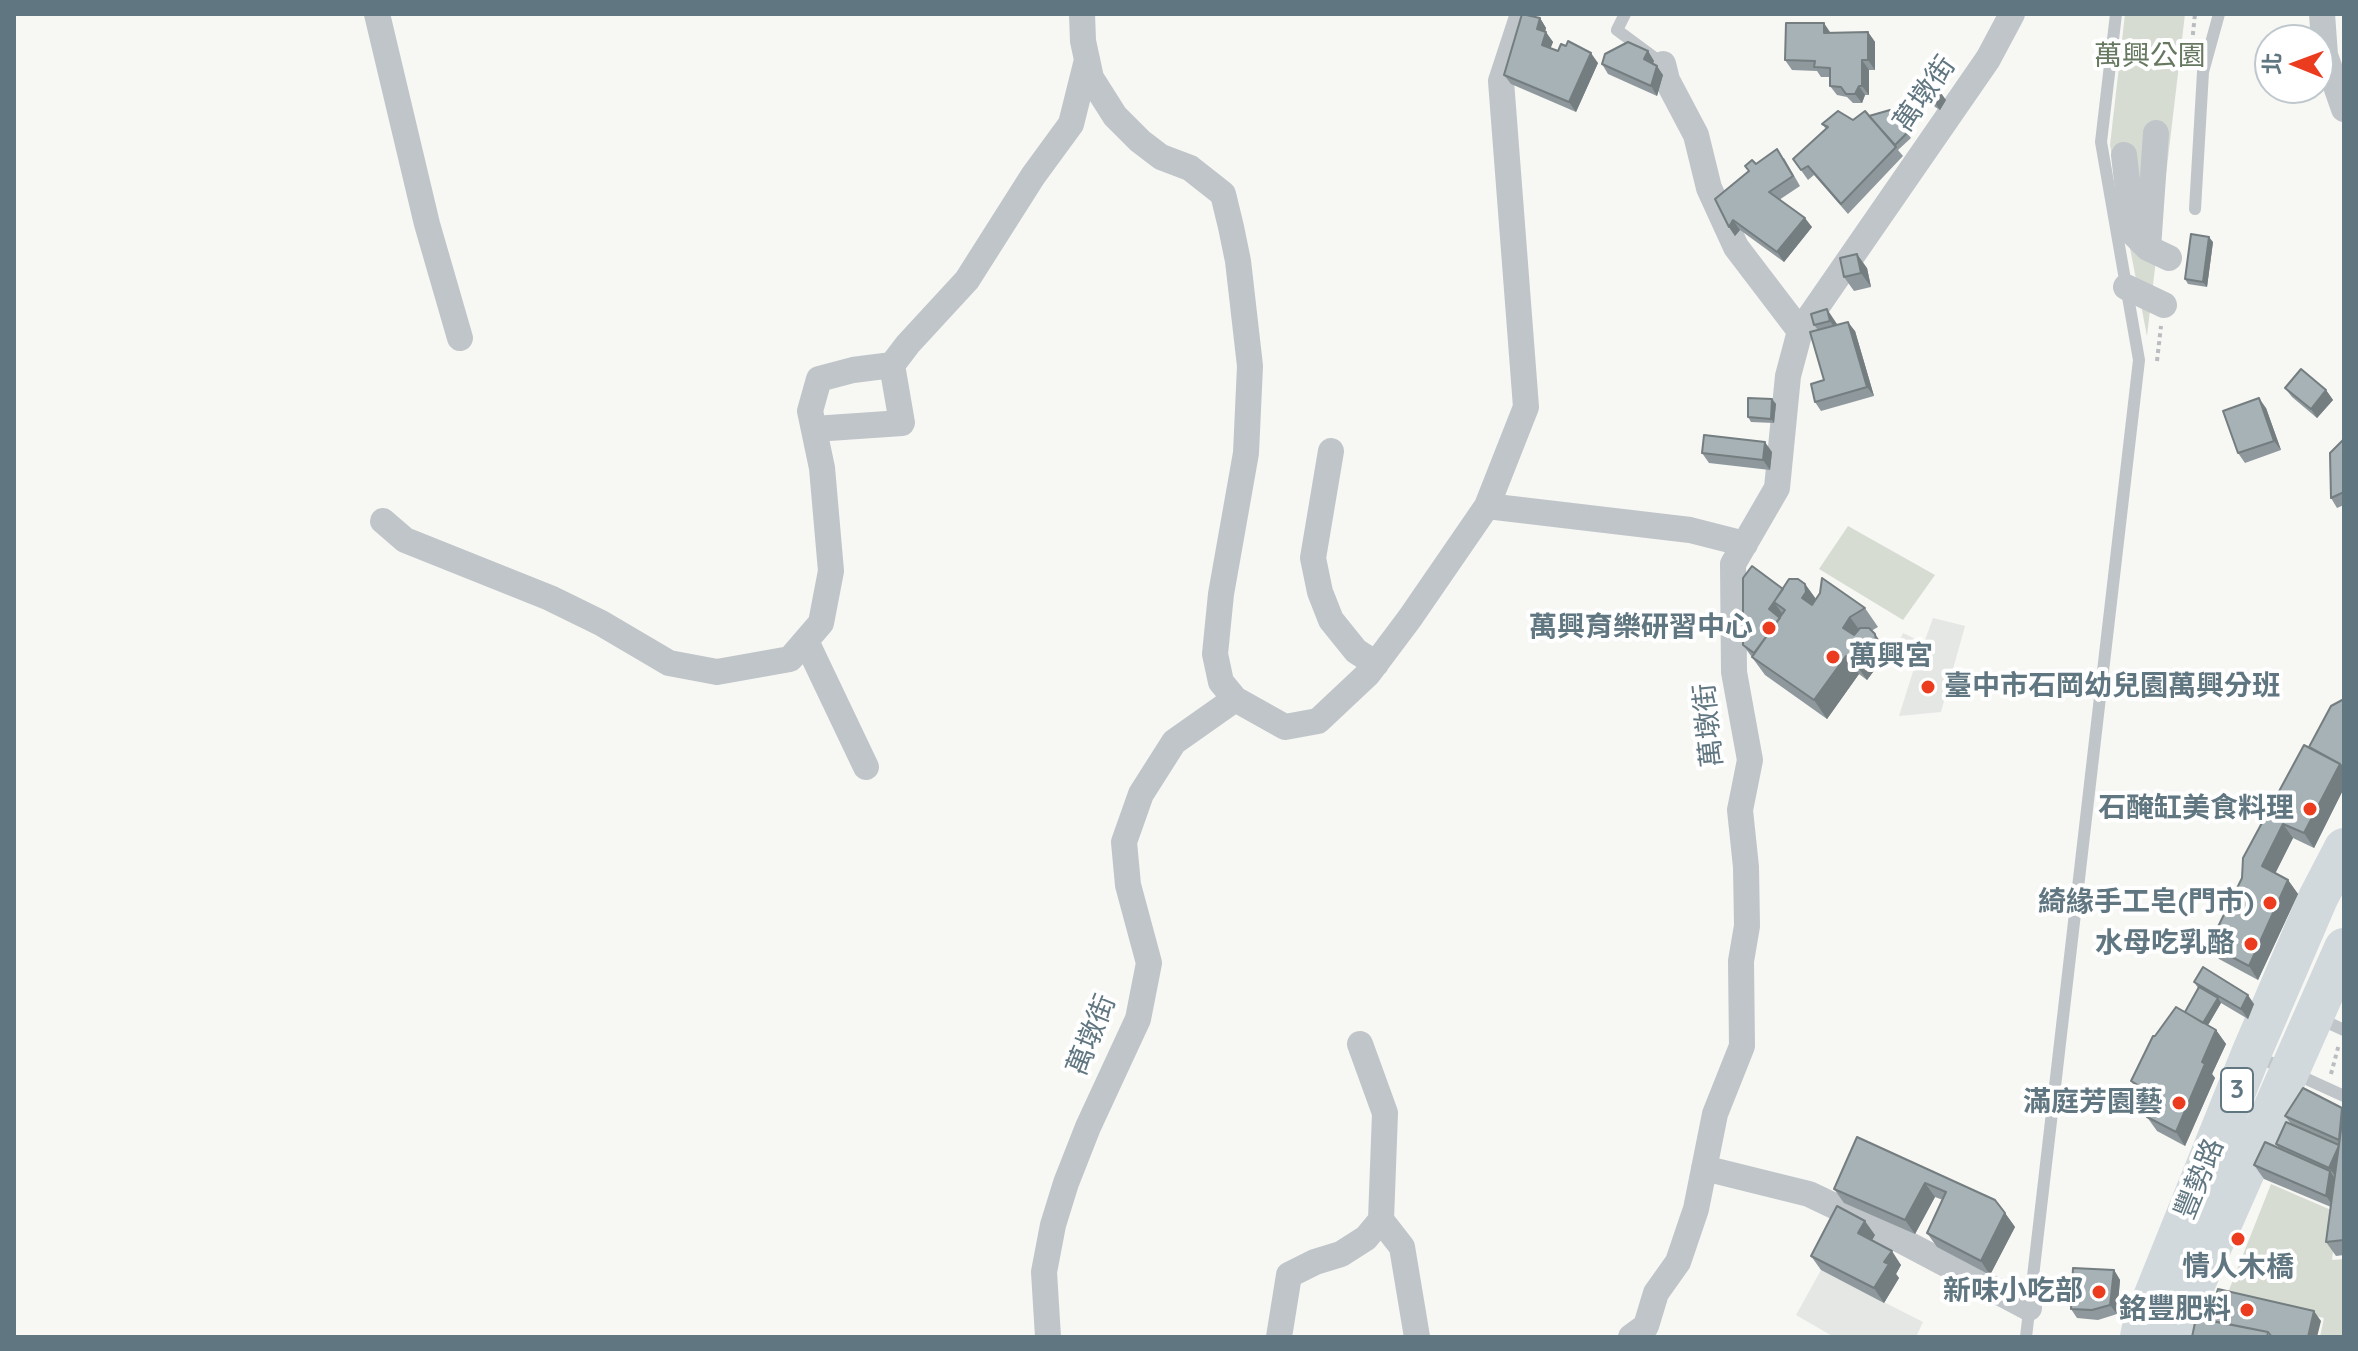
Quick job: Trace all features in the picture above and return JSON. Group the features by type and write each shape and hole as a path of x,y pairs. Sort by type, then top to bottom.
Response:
{"main road":[{"name":"豐勢路","path":"2147,1333 2182,1314 2289,1070 2302,1012 2318,898 2344,848"},
{"name":"豐勢路","path":"2147,1333 2251,1054 2302,1012 2344,948"}],"street":[{"path":"377,14 427,224 460,338"},
{"path":"1082,14 1083,41 1091,78 1115,116 1161,157 1190,168 1223,194 1238,261 1250,366 1246,453 1221,594 1215,654 1221,682 1235,699 1285,727 1318,721 1376,664 1487,506 1526,407 1501,81 1523,14"},
{"name":"萬墩街","path":"1631,1337 1646,1326 1656,1293 1678,1262 1696,1209 1715,1114 1742,1046 1741,961 1747,926 1746,867 1740,810 1750,760 1734,672 1733,564 1777,488 1788,376 1800,331 1988,59 2012,14"},
{"path":"2322,14 2325,55 2344,109"},
{"path":"383,521 405,540 550,598 601,623 669,663 717,672 790,659 821,623 831,571 822,468 810,411 819,379 853,370 892,365 967,280 1033,176 1071,124 1087,60"},
{"path":"1663,64 1667,80 1696,135 1709,188 1736,247 1800,331"},
{"path":"2124,155 2133,233 2158,253 2156,133"},
{"path":"2126,287 2164,305"},
{"path":"814,429 902,423 892,365"},
{"path":"1331,451 1313,558 1320,592 1331,620 1356,651 1376,664"},
{"path":"1487,506 1690,530 1745,544"},
{"path":"806,641 866,767"},
{"name":"萬墩街","path":"1048,1337 1044,1272 1053,1225 1088,1127 1138,1019 1149,963 1128,885 1124,842 1141,794 1174,742 1235,699"},
{"path":"1279,1337 1289,1275 1341,1254 1366,1238 1381,1220 1385,1113 1360,1044"},
{"path":"1704,1168 1809,1194 2029,1308"},
{"path":"1381,1220 1402,1247 1417,1337"}],"lane":[{"path":"1625,14 1617,30 1663,64"},
{"path":"2026,1337 2139,360 2101,142 2116,14"},
{"path":"2195,209 2203,72 2219,14"},
{"path":"2251,1054 2344,1096"}],"shaded area":[{"name":"臺中市石岡幼兒園萬興分班","path":"1933,618 1965,626 1941,712 1899,716 1916,662 1895,651 1903,633 1924,643"},
{"path":"1821,1270 1923,1322 1916,1337 1834,1337 1796,1315"}],"green space":[{"name":"萬興公園","path":"2125,14 2185,14 2147,336 2110,145"},
{"path":"1848,526 1935,575 1903,620 1819,569"},
{"path":"2271,1184 2338,1213 2332,1260 2344,1259 2344,1337 2320,1337 2324,1318 2227,1295"}],"building":[{"path":"1522,14 1540,18 1537,29 1546,32 1542,45 1558,51 1561,44 1566,46 1568,41 1591,53 1569,102 1504,75"},
{"path":"1786,23 1824,23 1824,33 1868,32 1868,60 1862,60 1862,86 1855,94 1846,94 1841,87 1830,86 1830,68 1814,67 1815,61 1785,60"},
{"path":"1628,42 1648,51 1644,59 1657,66 1651,86 1602,64 1605,54"},
{"path":"1930,83 1936,86 1930,96 1925,93"},
{"path":"1890,110 1907,133 1895,145 1869,116"},
{"path":"1838,111 1853,120 1865,111 1896,147 1841,204 1808,166 1801,170 1793,159 1828,127 1822,124"},
{"path":"1777,149 1793,176 1769,192 1805,218 1777,252 1733,220 1729,227 1715,199 1749,171 1745,166 1752,160 1756,164"},
{"path":"2191,234 2209,237 2203,282 2185,279"},
{"path":"1857,254 1861,273 1844,277 1840,258"},
{"path":"1827,309 1830,321 1814,325 1811,314"},
{"path":"1848,322 1867,387 1815,402 1811,384 1824,380 1810,332"},
{"path":"2301,369 2326,390 2311,409 2285,388"},
{"path":"1748,398 1772,399 1771,419 1748,417"},
{"path":"2259,398 2274,441 2238,453 2223,411"},
{"path":"1704,435 1765,442 1763,460 1702,453"},
{"path":"2344,439 2344,492 2331,498 2330,453"},
{"path":"1752,566 1783,589 1769,609 1780,618 1754,653 1743,645 1743,578"},
{"name":"萬興宮","path":"1822,578 1865,608 1850,617 1843,628 1854,635 1860,628 1869,628 1875,634 1876,642 1870,649 1863,650 1854,662 1846,656 1814,700 1752,657 1785,610 1774,602 1789,579 1798,579 1805,584 1806,592 1802,598 1812,605 1820,593"},
{"path":"2344,699 2343,768 2309,747 2331,706"},
{"path":"2304,745 2340,764 2304,833 2283,824 2262,866 2288,880 2249,966 2209,945 2242,878 2243,858"},
{"path":"2203,967 2248,995 2241,1009 2194,982"},
{"path":"2199,987 2218,998 2203,1023 2185,1012"},
{"path":"2176,1007 2216,1030 2176,1132 2147,1117 2156,1096 2131,1081 2153,1036"},
{"path":"2303,1088 2342,1108 2339,1140 2285,1116"},
{"path":"2286,1122 2339,1145 2329,1168 2276,1144"},
{"path":"2342,1122 2344,1240 2326,1242"},
{"path":"1857,1137 1995,1200 2005,1213 1981,1261 1927,1233 1946,1192 1925,1183 1905,1220 1834,1189"},
{"path":"2265,1142 2330,1171 2326,1196 2254,1165"},
{"path":"1837,1206 1865,1221 1858,1233 1892,1251 1884,1262 1889,1264 1874,1288 1811,1256"},
{"name":"新味小吃部","path":"2073,1268 2114,1270 2110,1305 2092,1310 2071,1309"},
{"name":"銘豐肥料","path":"2218,1289 2314,1311 2308,1337 2272,1337 2268,1332 2208,1320"},
{"path":"2196,1318 2268,1332 2267,1337 2192,1337"}],"place":[{"name":"萬興育樂研習中心","path":"1769,628"},
{"name":"萬興宮","path":"1833,657"},
{"name":"臺中市石岡幼兒園萬興分班","path":"1928,687"},
{"name":"石醃缸美食料理","path":"2310,809"},
{"name":"綺緣手工皂(門市)","path":"2270,903"},
{"name":"水母吃乳酪","path":"2251,944"},
{"name":"滿庭芳園藝","path":"2179,1103"},
{"name":"情人木橋","path":"2238,1239"},
{"name":"新味小吃部","path":"2099,1292"},
{"name":"銘豐肥料","path":"2247,1310"}]}
